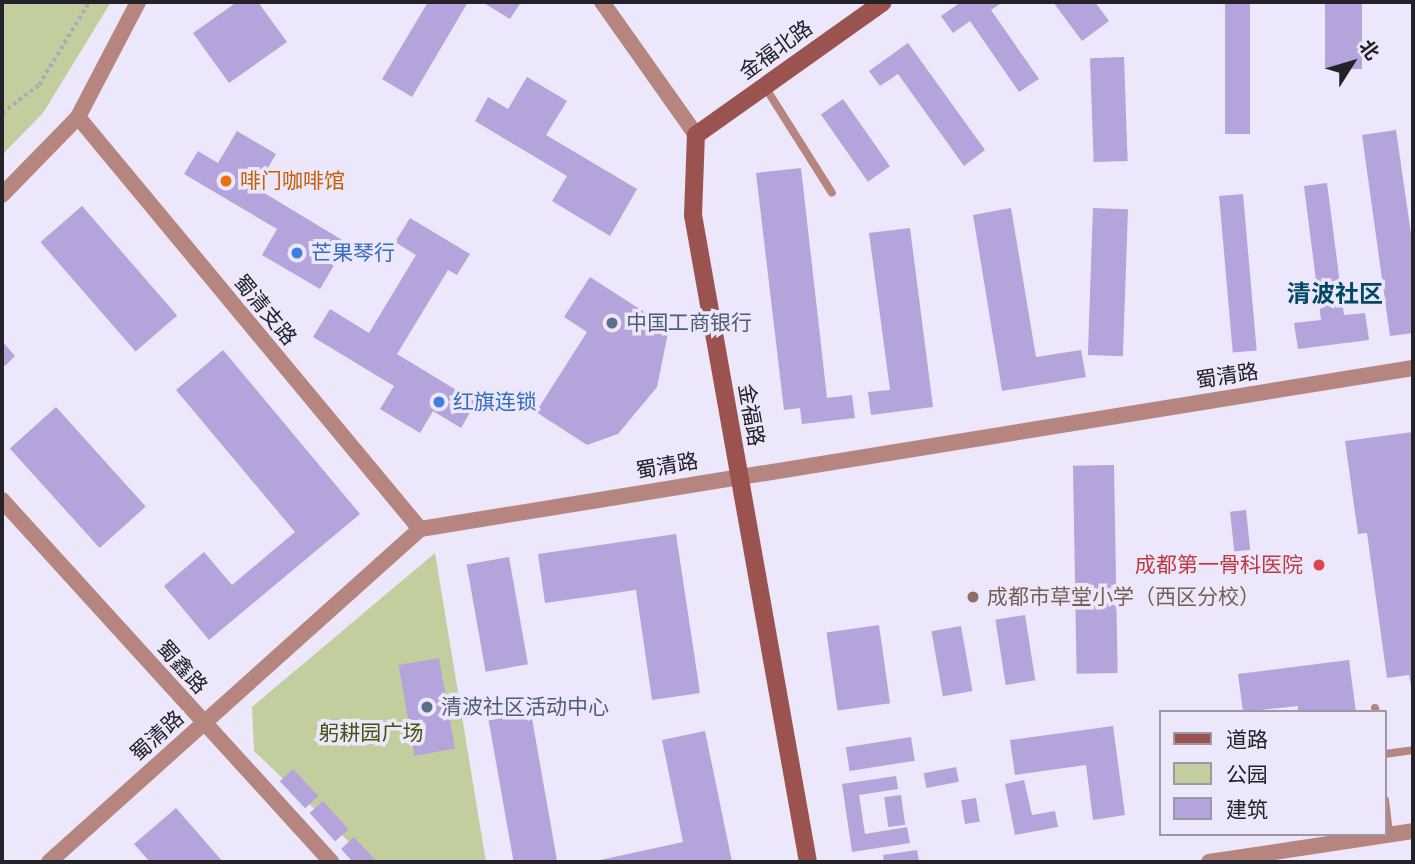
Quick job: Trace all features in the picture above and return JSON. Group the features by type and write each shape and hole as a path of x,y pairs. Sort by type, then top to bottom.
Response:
{"street":[{"path":"2,195 78,117 138,2"},
{"path":"602,2 696,135"},
{"name":"金福北路","path":"696,135 764,84 883,2"},
{"name":"蜀清支路","path":"78,117 420,529"},
{"name":"金福路","path":"696,135 693,215 808,862"},
{"name":"蜀清路","path":"49,862 420,529 739,475 1413,368"},
{"name":"蜀鑫路","path":"2,500 331,862"},
{"path":"1389,834 1413,831"},
{"path":"1209,862 1376,836"}],"lane":[{"path":"764,84 832,193"},
{"path":"1387,754 1413,750"},
{"path":"1387,817 1389,834"}],"path":[{"path":"2,113 39,85 89,2"}],"green space":[{"path":"2,2 111,2 43,113 2,155"},
{"name":"躬耕园广场","path":"435,553 486,862 370,862 254,751 252,707"}],"building":[{"path":"237,2 258,2 287,42 229,83 193,33"},
{"path":"428,2 468,2 412,97 382,79"},
{"path":"482,2 521,2 510,19"},
{"path":"961,2 1003,2 991,10 1039,79 1019,92 970,21 953,33 941,16"},
{"path":"1053,2 1095,2 1109,21 1082,41"},
{"path":"1225,2 1250,2 1250,134 1225,134"},
{"path":"1325,2 1362,2 1362,69 1325,69"},
{"path":"908,43 985,150 964,166 898,74 880,86 869,71"},
{"path":"1124,57 1128,161 1094,162 1090,58"},
{"path":"527,77 567,101 546,135 637,189 610,236 552,201 567,176 475,121 488,97 508,109"},
{"path":"843,99 890,166 868,182 821,114"},
{"path":"1396,130 1413,248 1413,333 1390,336 1362,135"},
{"path":"237,131 276,154 256,188 347,243 320,289 262,255 277,229 184,174 198,151 218,163"},
{"path":"801,168 827,398 852,395 855,418 802,424 800,408 784,410 756,173"},
{"path":"1327,183 1344,315 1365,313 1369,340 1298,349 1294,323 1321,320 1304,186"},
{"path":"1243,194 1257,350 1233,352 1219,196"},
{"path":"82,206 177,315 136,352 40,242"},
{"path":"1011,208 1036,357 1081,350 1086,377 1002,391 973,215"},
{"path":"1093,208 1128,209 1123,356 1088,355"},
{"path":"410,218 470,254 457,275 448,270 397,354 476,402 461,428 433,411 420,433 380,409 394,386 313,337 330,309 369,333 416,255 395,242"},
{"path":"910,228 933,407 871,415 868,392 890,390 869,233"},
{"path":"590,277 669,328 657,387 618,434 587,445 536,412 587,332 564,317"},
{"path":"2,341 15,356 5,366 2,363"},
{"path":"223,350 360,514 209,640 164,586 204,552 232,585 295,532 176,390"},
{"path":"56,407 146,507 100,548 10,448"},
{"path":"1413,432 1412,691 1409,675 1387,678 1367,533 1358,534 1345,441"},
{"path":"1114,465 1118,673 1077,674 1073,466"},
{"path":"1246,510 1250,550 1234,551 1230,512"},
{"path":"676,534 700,693 652,700 636,590 545,603 538,554"},
{"path":"509,557 528,664 486,672 467,564"},
{"path":"1025,615 1035,680 1006,685 995,620"},
{"path":"879,625 890,703 838,711 827,632"},
{"path":"961,626 972,691 943,696 931,631"},
{"name":"清波社区活动中心","path":"439,658 455,749 415,756 399,665"},
{"path":"1349,660 1356,710 1298,710 1298,706 1243,710 1238,674"},
{"path":"531,713 557,862 514,862 489,720"},
{"path":"1113,726 1125,815 1093,820 1086,765 1015,775 1010,740"},
{"path":"705,731 732,862 591,862 683,842 662,740"},
{"path":"911,737 915,761 850,771 846,747"},
{"path":"956,767 959,782 926,788 924,773"},
{"path":"293,769 318,796 305,808 280,781"},
{"path":"896,776 898,789 859,795 865,834 907,827 910,843 852,852 842,784"},
{"path":"1024,780 1032,815 1055,811 1058,827 1015,835 1005,784"},
{"path":"901,795 905,825 888,827 884,797"},
{"path":"976,798 980,822 965,824 961,800"},
{"path":"323,801 348,829 335,841 310,813"},
{"path":"176,808 223,862 150,862 134,844"},
{"path":"354,837 377,862 353,862 341,849"},
{"path":"917,850 919,861 884,862 883,855"}],"place":[{"name":"啡门咖啡馆","path":"226,181"},
{"name":"芒果琴行","path":"297,253"},
{"name":"中国工商银行","path":"612,323"},
{"name":"红旗连锁","path":"439,402"},
{"name":"成都第一骨科医院","path":"1319,565"},
{"name":"成都市草堂小学（西区分校）","path":"973,597"},
{"name":"清波社区活动中心","path":"427,707"}],"district":[{"name":"清波社区","path":"1335,294"}]}
